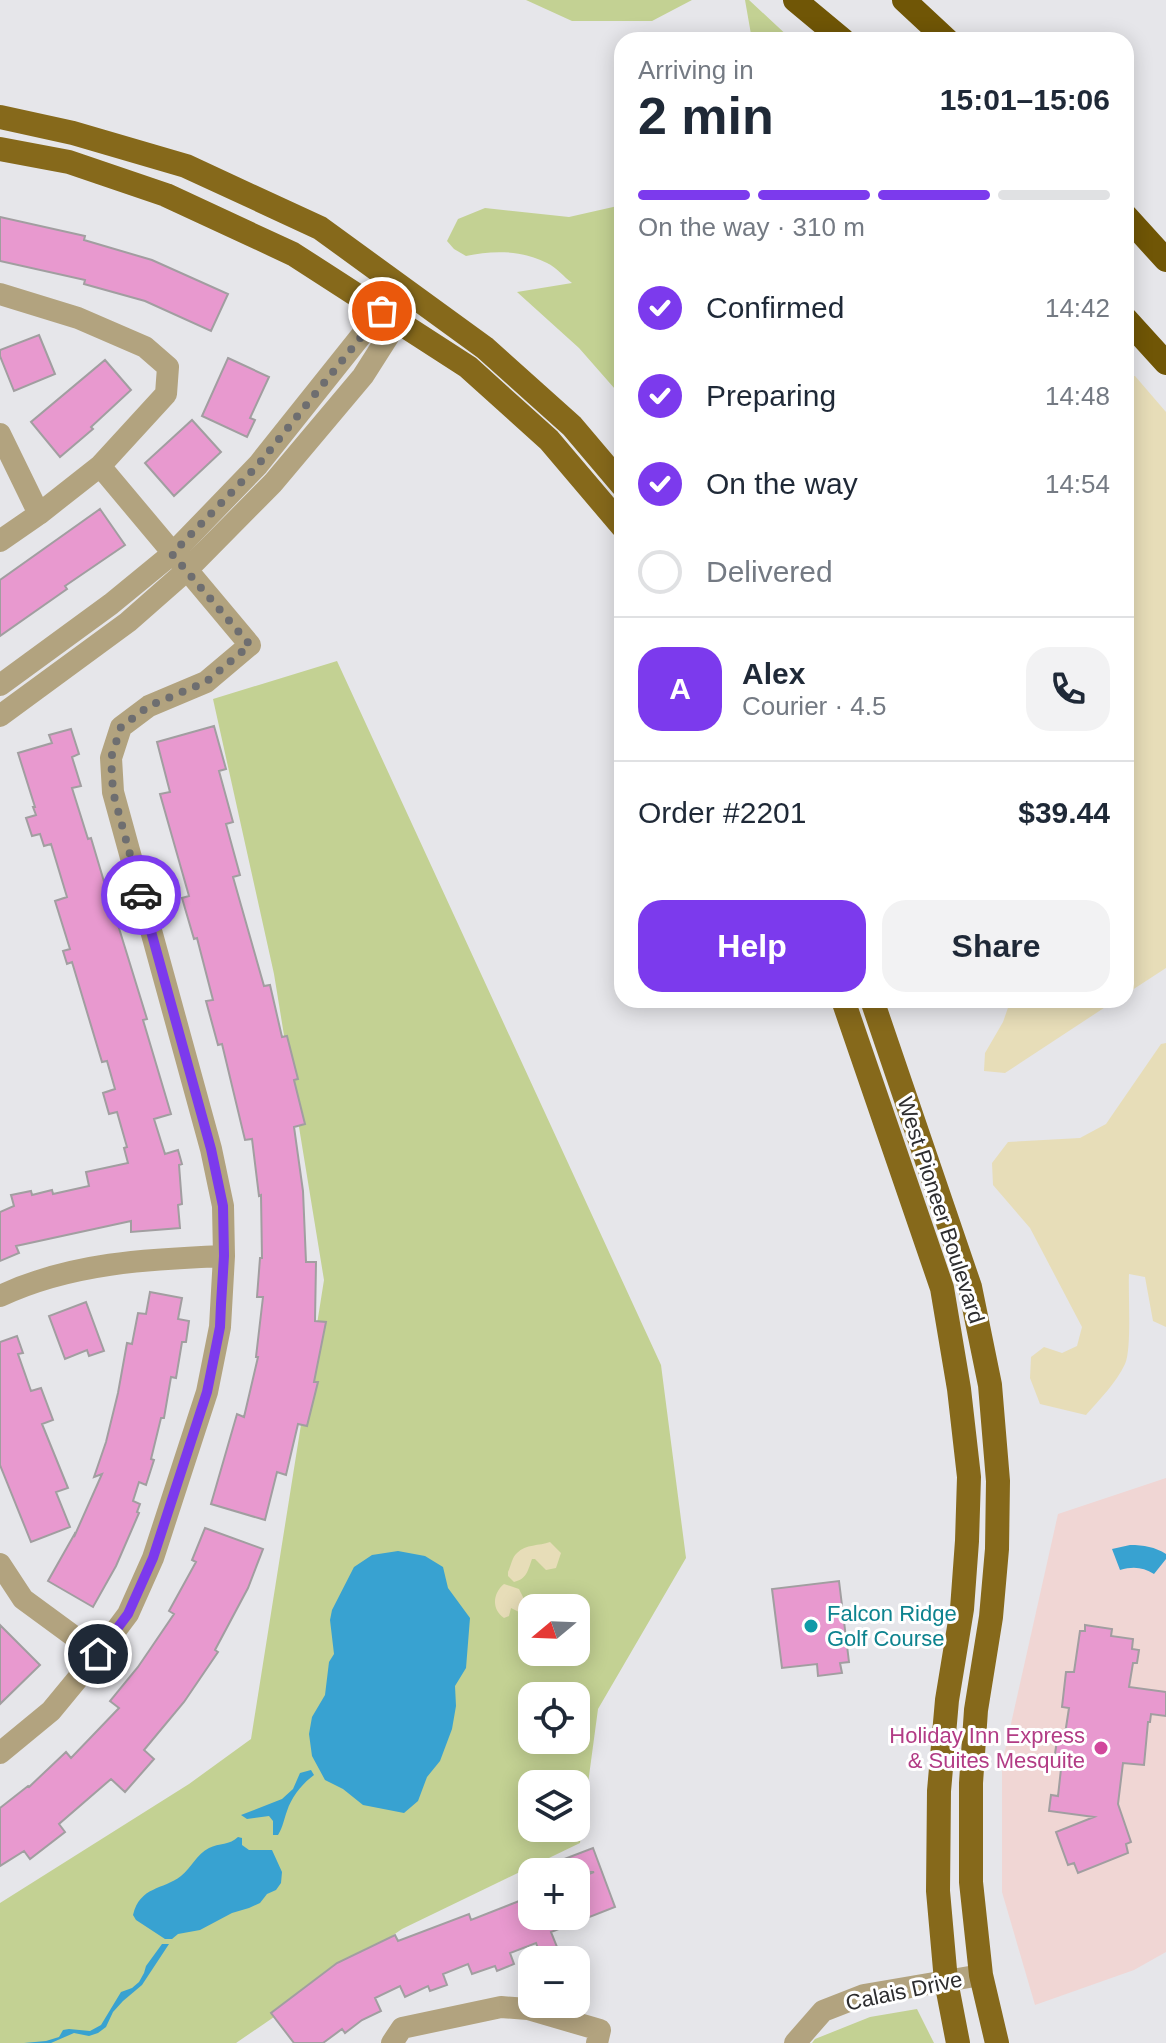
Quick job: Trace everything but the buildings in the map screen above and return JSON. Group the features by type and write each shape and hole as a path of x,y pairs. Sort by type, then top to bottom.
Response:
{"highway":[{"path":"795,0 833,32"},
{"path":"904,0 938,32"},
{"path":"1134,225 1166,260"},
{"path":"1134,328 1166,363"}],"main road":[{"path":"0,117 73,133 186,166 320,228 485,348 572,426 614,476"},
{"path":"0,149 69,162 166,195 293,254 468,367 549,440 614,517"},
{"name":"West Pioneer Boulevard","path":"846,1008 942,1288 959,1389 969,1477 962,1609 947,1700 939,1791 938,1891 946,1981 958,2043"},
{"name":"West Pioneer Boulevard","path":"875,1008 970,1287 990,1385 998,1481 997,1549 991,1617 976,1710 971,1783 971,1882 981,1975 997,2043"}],"street":[{"path":"0,716 128,622 258,465 390,316 404,289"},
{"path":"0,294 78,318 145,347 168,367 166,394 100,466 0,541"},
{"path":"0,434 39,514"},
{"path":"0,1753 51,1711 128,1614 153,1558 207,1392 220,1327 223,1206 211,1149 113,792 111,758 121,727 149,706 206,682 250,645 100,466"},
{"path":"0,685 111,604 179,563"},
{"path":"0,1296 79,1270 158,1259 224,1256"},
{"path":"0,1564 23,1599 98,1654"},
{"name":"Calais Drive","path":"795,2043 823,2011 864,1995 981,1975"},
{"path":"392,2043 402,2028 501,2007 528,2009 599,2037"}],"shaded area":[{"path":"1166,1478 1166,1952 1134,1970 1035,2005 1002,1892 1002,1764 1058,1514"}],"green space":[{"path":"526,0 692,0 652,21 572,21"},
{"path":"745,0 749,0 783,32 751,32"},
{"path":"614,207 614,388 579,348 517,292 572,283 554,267 537,259 507,252 466,256 447,241 458,219 485,208 569,217"},
{"path":"337,661 661,1365 686,1558 598,1709 590,1770 518,1770 518,1842 580,1843 549,1858 518,1858 518,1873 402,1929 236,2043 0,2043 0,1903 189,1784 251,1739 324,1280 274,974 213,699"},
{"path":"917,2009 934,2043 812,2043 815,2039 870,2017"}],"sand":[{"path":"1134,376 1166,412 1166,968 1134,989"},
{"path":"1008,1008 1104,1008 1005,1073 984,1071 985,1053"},
{"path":"1166,1043 1166,1327 1153,1321 1145,1277 1129,1274 1127,1356 1117,1378 1086,1415 1040,1404 1030,1378 1031,1357 1044,1347 1062,1353 1077,1346 1082,1327 1030,1228 993,1185 992,1163 1008,1142 1080,1138 1106,1124 1161,1044"},
{"path":"550,1542 561,1553 556,1568 546,1570 532,1559 522,1579 514,1582 508,1576 515,1555 521,1550"},
{"path":"504,1584 519,1589 522,1594 518,1594 518,1612 511,1608 509,1616 504,1618 495,1606 498,1592"}],"water":[{"path":"1130,1545 1158,1550 1166,1554 1166,1559 1154,1574 1138,1568 1120,1570 1112,1549"},
{"path":"398,1551 425,1556 443,1567 448,1588 470,1618 466,1668 455,1686 452,1729 440,1761 427,1777 418,1801 404,1813 363,1805 325,1780 312,1756 309,1734 312,1717 325,1695 329,1662 334,1654 330,1620 332,1610 354,1567 372,1555"},
{"path":"311,1770 314,1775 295,1795 278,1835 273,1835 273,1821 269,1816 247,1819 241,1815 282,1799 293,1789 300,1773"},
{"path":"242,1838 242,1845 249,1850 272,1850 282,1872 281,1883 276,1890 267,1894 260,1903 172,1939 165,1939 136,1920 133,1915 136,1906 147,1894 181,1876 209,1848"},
{"path":"162,1944 169,1944 142,1985 123,2001 106,2027 98,2033 89,2036 74,2033 51,2043 24,2043 59,2037 63,2030 90,2031 101,2025 121,1992 139,1982"}],"way so far":[{"path":"141,895 113,792 111,758 121,727 149,706 206,682 250,645 172,554 258,465 382,311"}],"place":[{"name":"Falcon Ridge Golf Course","path":"811,1626"},
{"name":"Holiday Inn Express & Suites Mesquite","path":"1101,1748"}],"route":[{"path":"98,1654 128,1614 153,1558 207,1392 220,1327 223,1206 211,1149 141,895"}]}
